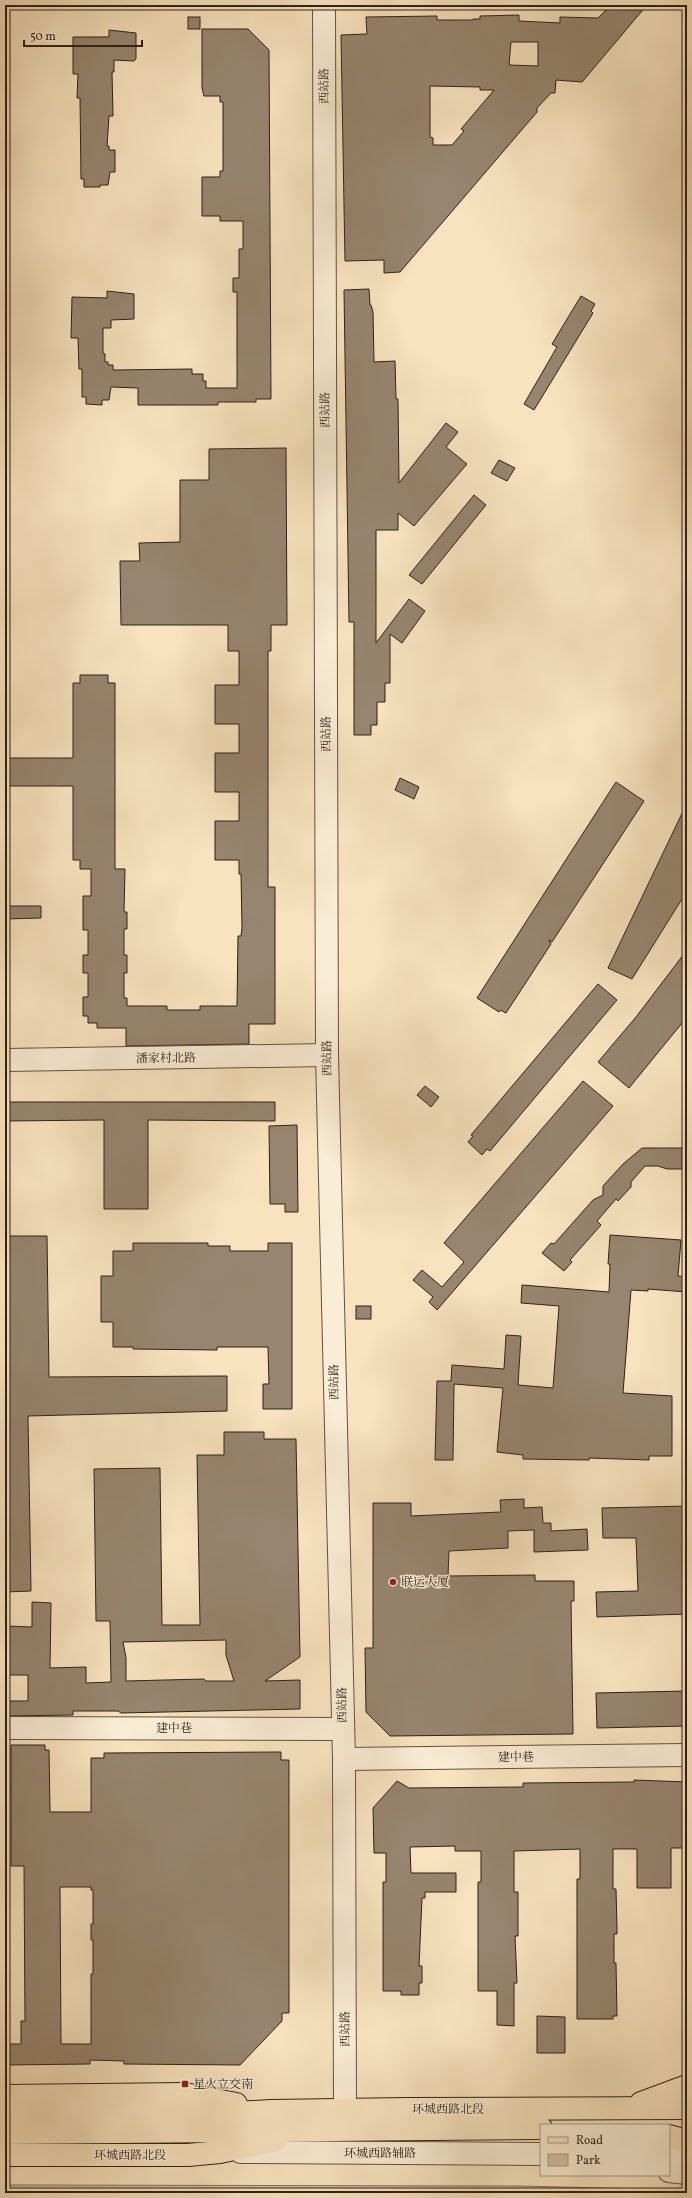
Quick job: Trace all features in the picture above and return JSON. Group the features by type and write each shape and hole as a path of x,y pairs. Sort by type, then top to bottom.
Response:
{"main road":[{"path":"625,2109 687,2086"},
{"name":"环城西路北段","path":"5,2096 185,2094 271,2111"},
{"name":"环城西路北段","path":"5,2116 200,2115 271,2111 345,2110 687,2108"},
{"path":"670,2126 687,2126"},
{"name":"环城西路北段","path":"5,2133 540,2128"},
{"name":"环城西路北段","path":"5,2155 188,2155 220,2152 324,2130"},
{"path":"670,2136 687,2141"}],"street":[{"name":"西站路","path":"324,5 327,1055 344,1759 345,2110"},
{"name":"潘家村北路","path":"5,1060 327,1055"},
{"name":"建中巷","path":"5,1728 343,1729"},
{"name":"建中巷","path":"344,1759 687,1755"},
{"path":"531,2154 540,2143"},
{"name":"环城西路辅路","path":"220,2152 531,2154"},
{"path":"670,2155 687,2158"},
{"path":"670,2171 687,2173"}],"green space":[{"path":"5,2185 520,2186 687,2190 687,2193 5,2193"}],"building":[{"path":"611,5 647,5 582,82 556,80 555,93 551,93 537,108 537,112 400,272 384,273 384,260 345,261 341,35 367,34 366,17 437,16 437,20 473,20 480,19 480,16 519,15 519,21 560,23 560,17 598,18","holes":["511,42 538,42 538,66 509,65","430,86 480,87 480,90 494,90 461,129 464,131 452,145 433,145 433,138 430,137"]},
{"path":"188,17 200,17 200,29 188,29"},
{"path":"202,29 248,29 269,50 271,399 256,399 256,402 218,402 218,405 138,405 138,388 111,387 109,400 102,400 102,405 86,404 86,397 82,397 82,369 79,369 78,338 71,338 72,297 107,298 107,291 134,294 134,319 111,320 111,328 103,328 103,353 105,354 105,362 108,362 108,365 113,365 113,370 192,369 192,374 203,374 203,381 206,381 206,388 237,388 237,292 233,292 233,278 239,278 239,249 243,249 243,221 220,221 220,216 202,216 202,177 220,177 220,171 223,171 223,102 220,102 220,96 204,96 202,88"},
{"path":"109,30 136,33 136,59 134,61 114,60 114,72 112,72 113,116 109,116 107,146 109,146 109,150 115,150 115,172 110,172 108,185 100,185 100,187 84,187 84,179 81,179 80,98 77,98 78,74 73,74 73,37 109,37"},
{"path":"369,289 370,305 373,312 374,362 395,361 396,399 398,399 399,483 446,423 458,432 446,447 467,464 414,526 398,513 398,530 376,530 376,643 409,599 425,611 402,643 390,634 390,683 385,683 385,702 377,702 377,725 371,725 371,735 354,735 354,622 349,622 344,290"},
{"path":"581,296 595,304 591,311 593,313 534,410 524,404 557,347 552,344"},
{"path":"286,448 287,625 271,625 271,651 268,651 268,887 275,887 275,1024 249,1024 249,1044 126,1046 126,1028 97,1028 97,1023 88,1023 88,1016 83,1016 83,997 88,997 88,973 83,973 83,955 88,955 88,930 83,930 83,896 91,896 91,869 80,869 80,860 73,860 73,786 5,786 5,758 73,758 73,683 80,683 80,675 108,675 108,683 115,683 115,869 125,869 124,912 127,912 127,929 124,929 124,955 127,955 127,973 124,973 124,998 127,998 127,1006 167,1006 167,1010 200,1010 200,1006 237,1006 238,936 241,936 242,928 241,874 239,874 239,860 215,860 215,821 239,821 239,792 215,792 215,753 239,753 239,724 215,724 215,685 239,685 239,651 228,651 228,625 121,625 120,561 140,561 139,543 180,542 180,480 209,480 209,449"},
{"path":"499,460 515,468 507,481 491,473"},
{"path":"474,495 486,505 422,584 409,575"},
{"path":"400,778 419,787 414,799 395,790"},
{"path":"616,782 644,801 552,942 549,940 551,944 506,1013 500,1010 499,1012 477,998"},
{"path":"687,803 687,891 632,979 608,968"},
{"path":"5,906 41,906 41,918 5,919"},
{"path":"687,950 687,1017 629,1088 598,1062 636,1017"},
{"path":"598,984 617,1000 490,1151 487,1149 482,1155 468,1142 473,1136 471,1135"},
{"path":"583,1081 613,1106 437,1310 429,1302 433,1297 413,1280 422,1270 442,1287 464,1262 444,1243"},
{"path":"425,1086 439,1097 431,1107 417,1095"},
{"path":"5,1102 275,1102 275,1121 148,1120 148,1209 104,1209 104,1120 5,1121"},
{"path":"297,1125 298,1212 285,1212 285,1204 270,1204 269,1126"},
{"path":"642,1148 682,1148 682,1169 667,1169 658,1166 645,1166 631,1182 631,1187 618,1201 616,1199 597,1221 601,1225 570,1260 572,1262 564,1271 542,1253 551,1243 554,1244 593,1200 603,1195 603,1186 623,1164"},
{"path":"610,1235 681,1240 678,1276 687,1277 687,1292 648,1289 648,1291 631,1290 623,1393 672,1396 672,1456 649,1456 649,1460 589,1458 589,1460 523,1459 523,1455 497,1452 503,1388 454,1384 453,1460 435,1460 437,1381 451,1381 452,1365 504,1369 506,1335 521,1336 518,1385 553,1388 559,1306 521,1303 522,1285 609,1292 610,1264 608,1264"},
{"path":"5,1236 47,1236 49,1377 227,1376 227,1411 28,1416 31,1591 5,1592"},
{"path":"133,1243 208,1243 208,1246 230,1246 230,1251 268,1251 268,1243 292,1243 292,1409 263,1409 263,1384 269,1384 268,1347 217,1347 217,1350 133,1349 133,1347 113,1347 113,1322 101,1322 101,1276 113,1276 113,1251 133,1251"},
{"path":"356,1306 371,1306 371,1319 356,1319"},
{"path":"224,1432 264,1432 264,1439 296,1439 300,1657 265,1681 300,1680 300,1709 121,1713 118,1711 73,1711 73,1715 5,1716 5,1701 28,1701 28,1675 5,1675 5,1626 32,1627 32,1602 51,1603 50,1668 86,1667 86,1683 111,1682 110,1621 96,1621 94,1469 160,1468 162,1625 200,1625 197,1455 224,1455","holes":["226,1640 226,1655 234,1681 206,1681 204,1679 126,1681 126,1658 123,1642"]},
{"path":"524,1499 524,1508 542,1507 543,1523 551,1523 551,1531 587,1529 588,1550 534,1552 534,1530 508,1531 508,1548 449,1551 448,1576 535,1575 535,1581 574,1581 574,1601 571,1601 573,1734 390,1736 366,1712 365,1648 373,1648 373,1503 411,1503 411,1516 501,1512 500,1500"},
{"path":"687,1506 687,1614 597,1617 596,1592 638,1591 636,1538 603,1538 602,1508"},
{"path":"687,1691 687,1726 597,1728 596,1693"},
{"path":"11,1745 45,1745 45,1750 49,1750 50,1812 91,1812 91,1758 104,1758 104,1753 281,1752 281,1760 289,1760 289,2013 282,2013 282,2021 240,2065 124,2064 124,2061 90,2060 90,2064 5,2065 5,2044 21,2044 21,2021 25,2021 24,1866 11,1866","holes":["60,1887 91,1887 91,1890 93,1890 93,1924 91,1924 91,1940 93,1940 93,1974 91,1974 91,2044 61,2044"]},
{"path":"634,1780 687,1782 687,1848 671,1848 671,1888 637,1888 637,1849 613,1849 613,1889 616,1889 617,1929 617,1934 614,1934 614,1963 616,1963 617,2016 613,2016 613,2019 577,2019 577,1879 580,1879 580,1849 514,1851 514,1892 518,1892 518,1936 515,1936 517,1983 514,1983 514,2026 497,2025 497,1991 478,1991 478,1882 481,1882 481,1851 455,1851 455,1846 410,1847 411,1873 456,1873 456,1892 425,1892 425,1898 422,1898 419,1966 422,1966 422,1983 419,1983 419,1995 401,1995 401,1991 383,1991 383,1882 386,1882 386,1853 374,1853 373,1808 397,1781 409,1788 523,1787 523,1783 634,1782"},
{"path":"537,2016 565,2017 565,2053 537,2053"}],"place":[{"name":"联运大厦","path":"393,1582"},
{"name":"星火立交南","path":"185,2084"}]}
